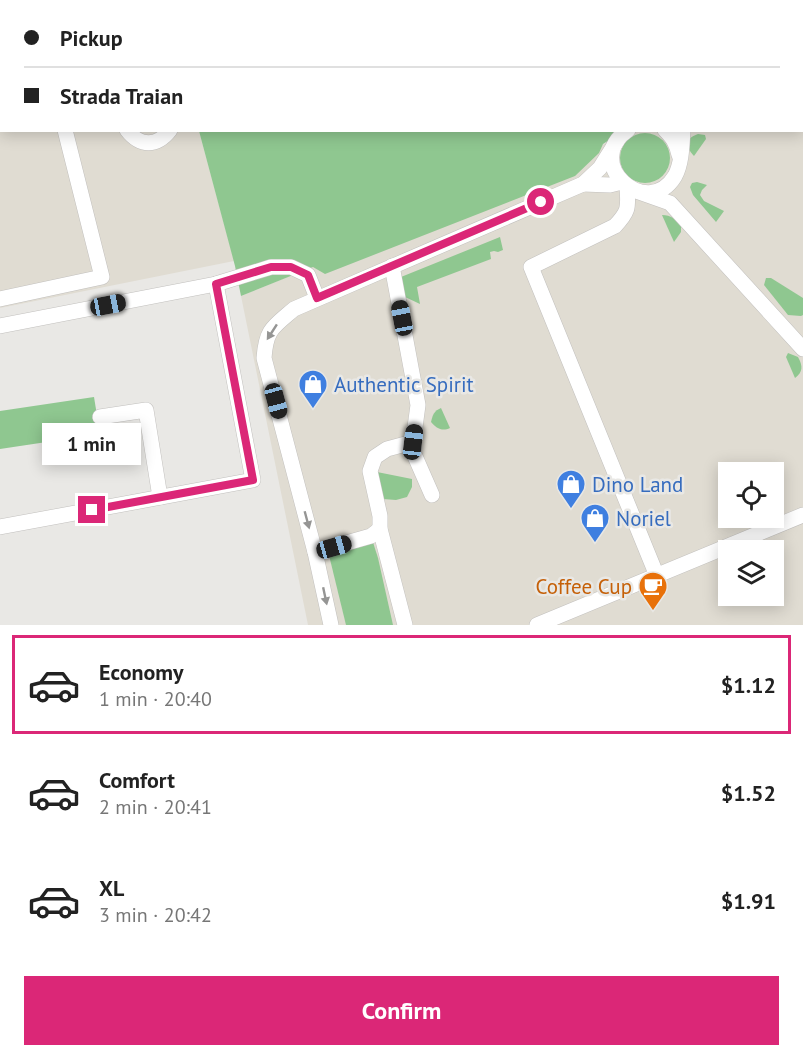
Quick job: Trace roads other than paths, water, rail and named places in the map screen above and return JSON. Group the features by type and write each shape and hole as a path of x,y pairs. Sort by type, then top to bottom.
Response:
{"street":[{"path":"0,299 102,277 66,132"},
{"path":"128,132 140,142 148,143 157,142 168,132"},
{"path":"667,132 678,146 680,158"},
{"path":"583,184 628,186 647,192 667,185 679,168 683,132"},
{"path":"331,625 315,552 264,358 265,342 272,329 294,309 317,298 583,184 600,168 622,136"},
{"path":"622,136 613,149 613,167 617,175 628,186 670,203 803,349"},
{"path":"628,186 628,210 615,226 531,267 657,576"},
{"path":"392,266 418,405 413,442 414,454 432,495"},
{"path":"0,326 216,284 271,267 291,267 308,275 317,298"},
{"path":"0,527 253,480 216,284"},
{"path":"766,307 803,332"},
{"path":"100,417 147,410 160,497"},
{"path":"405,625 380,529 380,516 370,471 375,457 387,449 413,442"},
{"path":"537,625 803,515"},
{"path":"315,552 371,536 380,529"}],"place":[{"name":"Authentic Spirit","path":"313,410"},
{"name":"Dino Land","path":"571,510"},
{"name":"Noriel","path":"595,544"},
{"name":"Coffee Cup","path":"653,612"}]}
